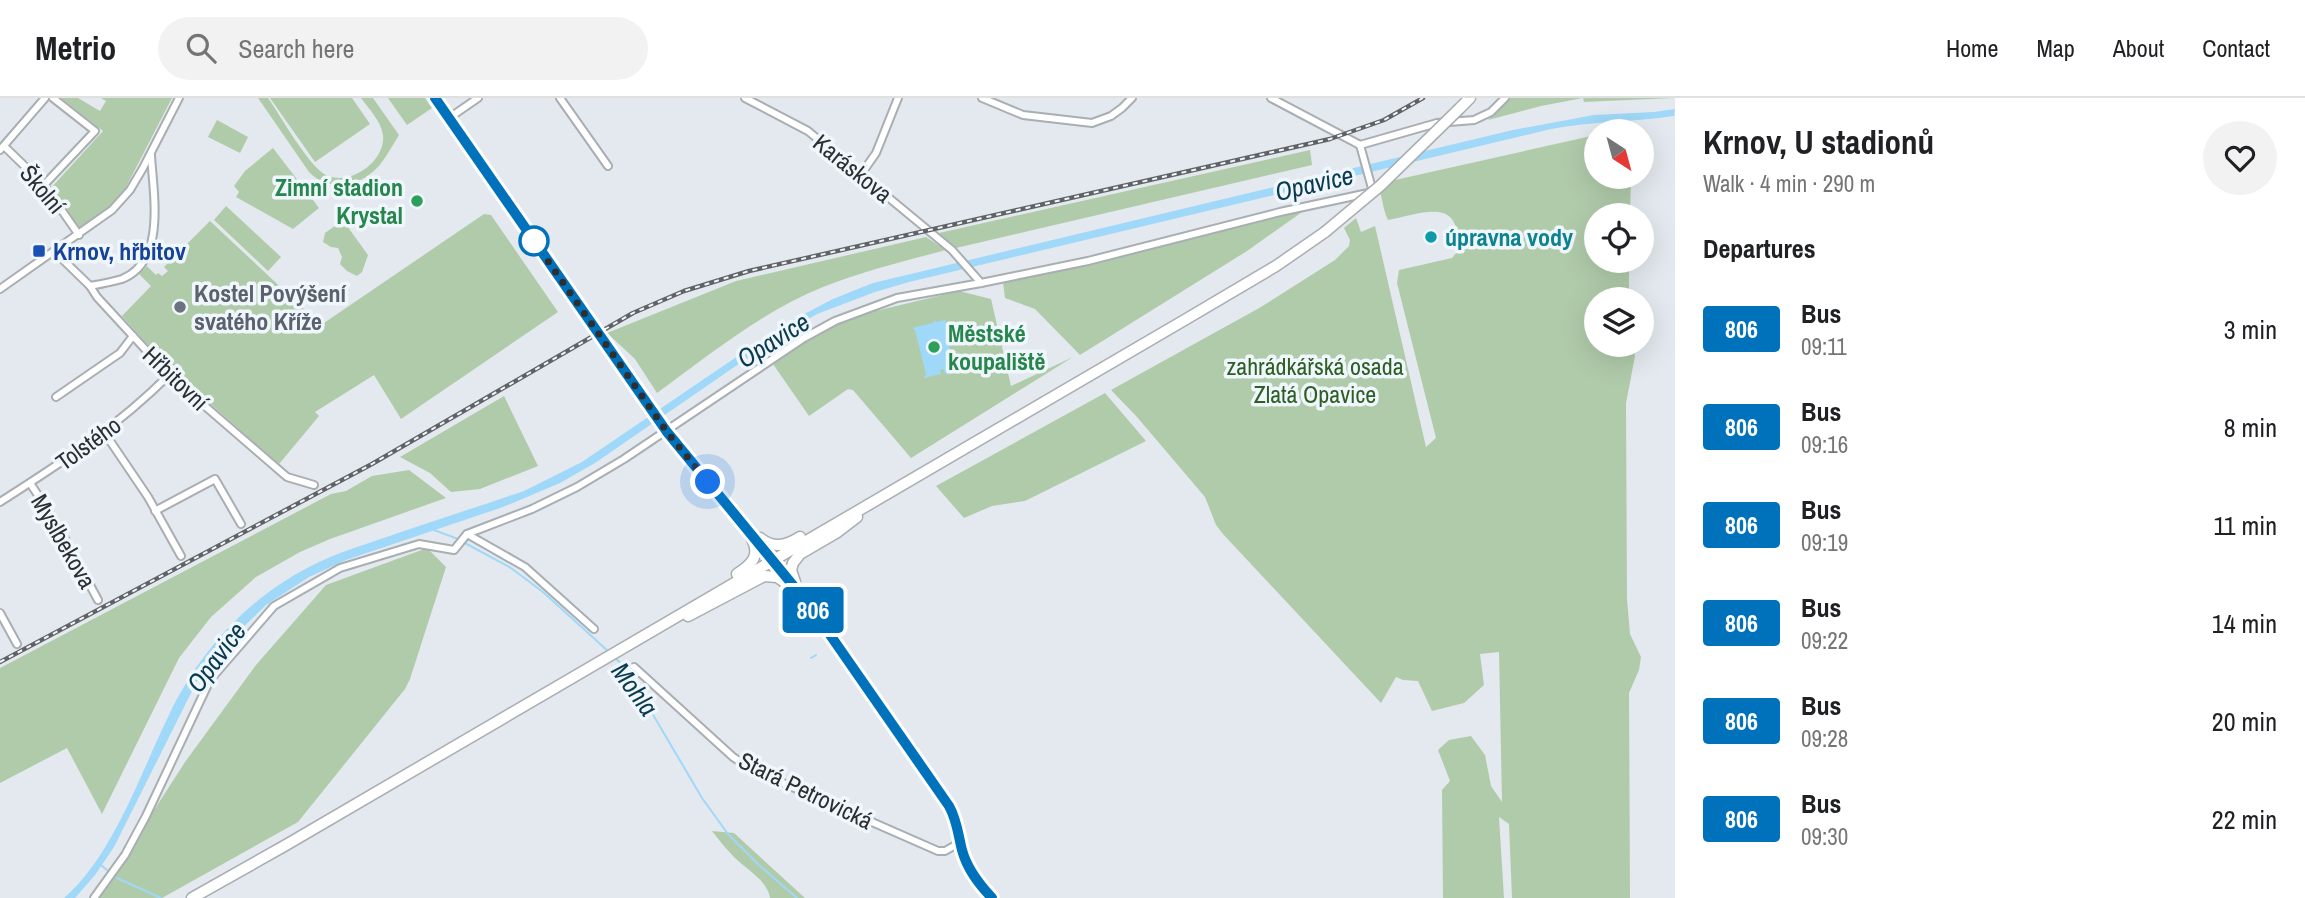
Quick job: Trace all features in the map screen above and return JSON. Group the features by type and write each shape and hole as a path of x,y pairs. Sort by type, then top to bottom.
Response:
{"main road":[{"path":"435,98 666,430 810,606 949,806 956,821 965,860 974,877 992,898"},
{"path":"192,898 1276,266 1325,232 1392,175 1470,98"},
{"path":"736,516 765,542 781,545 788,544 822,524 882,497"},
{"path":"810,606 792,576 794,559 842,529 882,497"},
{"path":"652,631 752,563 755,545 736,516"},
{"path":"652,631 701,611 764,576 783,580 810,606"}],"street":[{"path":"2,148 45,98"},
{"path":"44,185 95,131 53,98"},
{"path":"0,289 79,235 122,200 151,153 179,98"},
{"path":"449,118 478,98"},
{"path":"561,98 608,166"},
{"name":"Karáskova","path":"745,98 808,131 862,173 952,250 981,284"},
{"path":"862,173 876,153 898,98"},
{"path":"984,99 1023,115 1092,123 1111,116 1132,98"},
{"path":"1271,98 1360,145 1437,122 1474,120 1487,114 1505,98"},
{"path":"94,898 125,855 146,816 210,680 274,606 340,568 419,544 454,550 465,535 532,509 577,487 762,365 835,321 897,299 1088,261 1280,212 1373,192 1360,145"},
{"name":"Školní","path":"2,148 44,185 79,235"},
{"path":"90,286 124,278 139,268 153,243 151,153"},
{"name":"Hřbitovní","path":"54,251 90,286 169,375 287,477 314,485"},
{"path":"56,397 120,353 133,336"},
{"name":"Tolstého","path":"0,502 61,464 104,432 137,406 169,375"},
{"path":"104,432 181,556"},
{"path":"155,511 215,479 241,524"},
{"name":"Myslbekova","path":"30,483 58,526 98,600"},
{"path":"465,535 525,567 593,629"},
{"path":"0,613 17,644"},
{"name":"Stará Petrovická","path":"635,667 733,757 751,769 938,851 945,851 961,842"}],"green space":[{"path":"61,98 78,98 100,111 106,101 101,98 172,98 125,189 106,211 79,231 50,189 103,131"},
{"path":"258,98 268,98 311,162 326,175 335,178 365,169 379,154 382,145 380,125 361,98 373,98 399,135 384,160 370,174 344,185 326,183 309,172"},
{"path":"270,98 352,98 370,124 315,162"},
{"path":"388,98 425,98 432,108 407,125"},
{"path":"1510,98 1583,98 1488,120"},
{"path":"1583,98 1674,98 1584,102"},
{"path":"217,120 248,137 240,153 208,137"},
{"name":"zahrádkářská osada Zlatá Opavice","path":"1584,138 1584,189 1631,189 1630,203 1584,203 1584,273 1629,273 1629,287 1584,287 1584,357 1635,357 1626,403 1627,599 1630,634 1641,657 1639,670 1629,693 1630,898 1512,898 1509,824 1499,817 1504,898 1443,898 1442,790 1450,781 1438,750 1449,740 1471,736 1485,755 1491,786 1502,802 1499,652 1480,654 1484,685 1464,703 1432,711 1418,681 1396,677 1381,703 1223,534 1216,525 1205,497 1111,390 1261,307 1335,260 1349,246 1350,240 1344,228 1356,218 1361,232 1375,226 1426,447 1436,438 1397,283 1399,270 1452,258 1457,252 1457,234 1454,222 1447,215 1438,212 1388,220 1377,184"},
{"path":"273,148 319,208 293,229 236,197 239,192 234,186 245,171"},
{"path":"1310,150 1312,165 956,248 939,233"},
{"path":"226,206 281,257 268,271 214,220"},
{"path":"1305,210 1247,251 1080,355 1035,309 1005,298 1003,282"},
{"path":"484,214 491,215 558,312 401,419 374,375 315,412 319,416 279,464 165,364 122,316 151,286 139,274 147,266 156,275 158,273 162,276 168,271 164,267 210,221 321,325"},
{"path":"339,223 347,226 368,255 362,272 357,276 340,264 342,257 338,248 323,242 325,233"},
{"path":"926,237 946,250 853,276 801,297 737,335 657,393 635,359 607,333 736,281"},
{"name":"Městské koupaliště","path":"959,291 991,299 1011,386 1073,357 911,458 853,390 848,389 809,416 773,364 817,332 867,313"},
{"path":"1105,393 1146,441 1025,501 992,506 964,518 936,486"},
{"path":"504,396 538,466 480,489 451,492 430,473 400,457"},
{"path":"409,470 446,498 300,552 256,577 211,617 179,658 102,814 67,748 0,783 0,668 331,494 346,491 372,476"},
{"path":"427,548 446,567 410,679 405,689 298,822 162,898 97,898 129,855 185,762 256,665 326,585"},
{"path":"712,831 734,833 805,898 770,898 761,881 725,848"}],"water":[{"name":"Opavice","path":"1675,109 1674,116 1584,119 1584,124 1551,129 909,282 817,314 775,339 595,463 560,483 503,507 346,560 309,577 266,605 220,650 197,681 114,847 75,898 64,898 97,860 111,837 169,715 195,670 227,629 265,595 286,580 330,557 524,491 582,462 785,324 833,299 873,283 1513,130 1594,115"},
{"name":"Městské koupaliště","path":"935,320 945,320 950,338 948,343 950,350 954,351 957,370 946,375 943,369 940,370 941,374 924,378 926,374 915,330 912,328 933,323"}],"waterway":[{"name":"Mohla","path":"434,530 458,539"},
{"name":"Mohla","path":"463,542 511,568 543,592 609,652"},
{"path":"811,658 816,655"},
{"name":"Mohla","path":"615,658 625,667 702,798 728,834 797,898"},
{"path":"101,865 108,871"},
{"path":"117,878 161,898"}],"railway":[{"path":"0,662 372,464 633,313 684,291 749,271 1330,139 1384,120 1423,98"}],"bus line":[{"name":"806","path":"435,98 667,432 780,567 855,668 949,806 970,869 992,898"}],"place":[{"name":"Zimní stadion Krystal","path":"417,201"},
{"name":"úpravna vody","path":"1431,237"},
{"name":"Krnov, hřbitov","path":"39,251"},
{"name":"Kostel Povýšení svatého Kříže","path":"180,307"},
{"name":"Městské koupaliště","path":"934,347"}],"route":[{"path":"534,241 667,432 708,482"}]}
